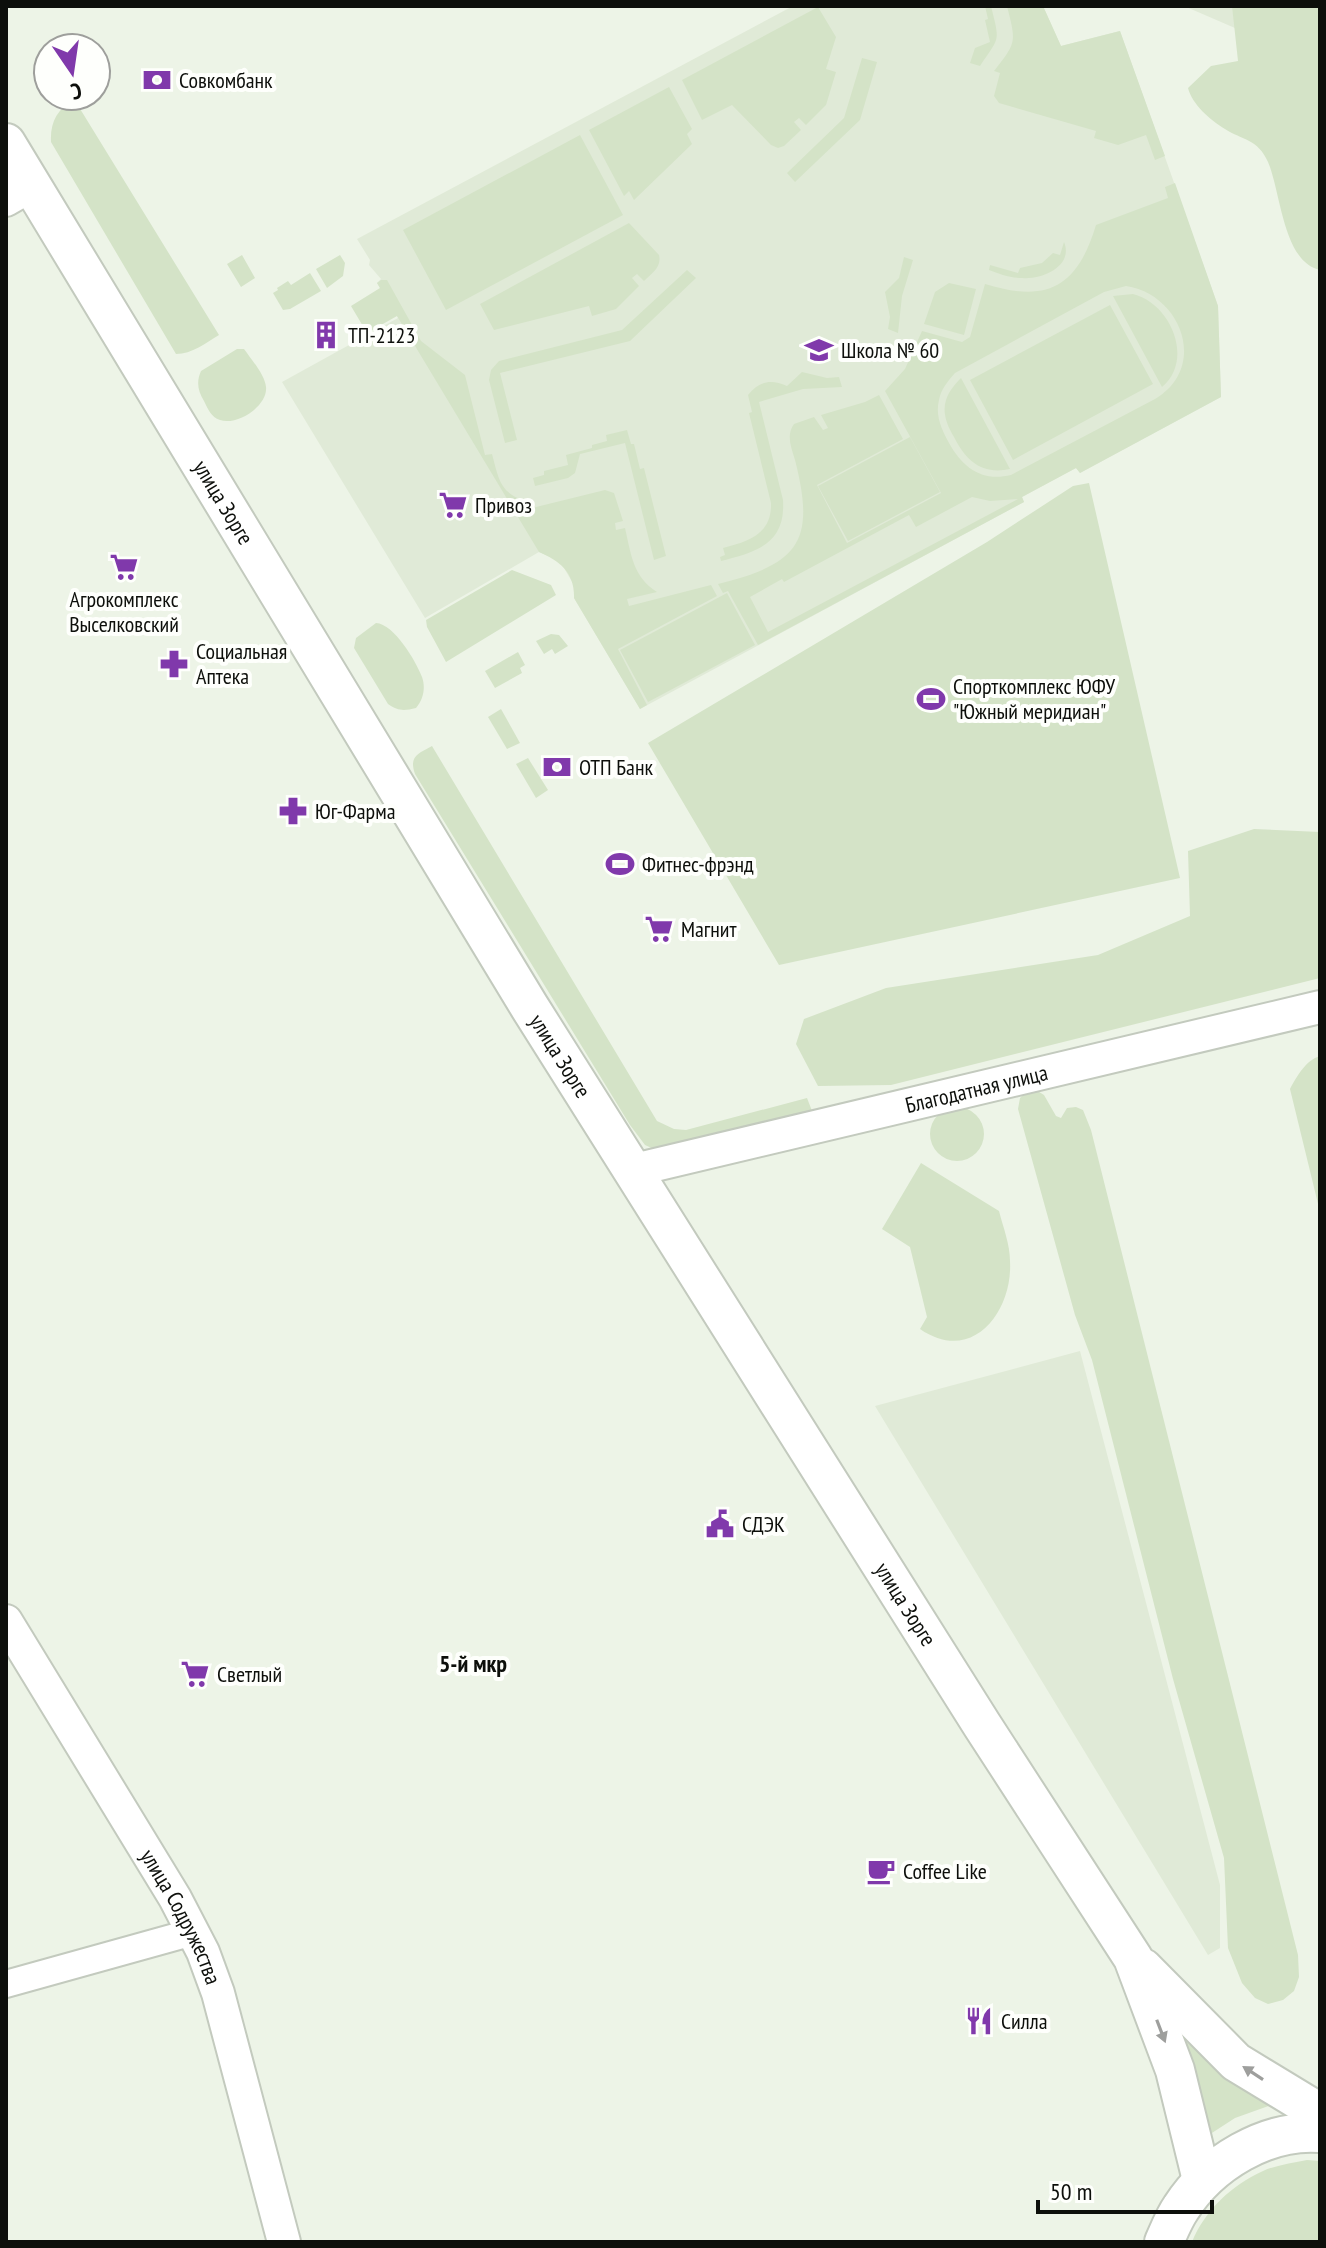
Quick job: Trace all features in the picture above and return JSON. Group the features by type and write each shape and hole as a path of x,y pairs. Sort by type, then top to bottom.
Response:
{"main road":[{"name":"улица Зорге","path":"13,168 529,1006 982,1725 1133,1958 1236,2062 1320,2113"},
{"name":"улица Зорге","path":"1133,1958 1175,2070 1202,2180"},
{"path":"1164,2242 1179,2209 1202,2180 1248,2147 1303,2132 1320,2133"}],"street":[{"name":"Благодатная улица","path":"634,1170 1320,1007"},
{"name":"улица Содружества","path":"6,1621 193,1932 218,1993 284,2242"},
{"path":"6,1984 193,1932"}],"shaded area":[{"name":"Школа № 60","path":"793,6 1043,6 1061,46 1120,31 1218,306 1221,397 1080,473 1076,468 1022,497 1024,502 640,709 574,598 575,587 560,561 539,552 425,618 282,382 398,318 377,283 381,279 369,265 370,260 357,239"},
{"path":"985,6 991,6 996,39 980,66 970,63 975,48 990,42"},
{"path":"1007,6 1043,6 1061,46 1120,31 1165,156 1155,160 1146,135 1118,145 1094,138 1096,131 999,103 994,96 1000,73 994,71 1011,47 1013,35"},
{"path":"1184,6 1320,6 1265,41"},
{"path":"1232,6 1320,6 1320,270 1298,254 1291,240 1264,154 1254,144 1208,116 1193,100 1188,88 1211,66 1238,61"},
{"path":"818,7 836,37 826,69 836,72 826,105 806,125 799,118 794,122 801,130 778,148 771,145 732,105 702,120 682,80"},
{"path":"862,58 877,62 860,120 795,182 787,173 844,118"},
{"path":"669,87 692,129 687,134 692,144 634,200 629,191 624,196 589,130"},
{"path":"60,112 82,112 219,335 199,348 176,354 51,142"},
{"path":"580,135 623,215 446,310 403,230"},
{"path":"1175,183 1218,306 1221,397 1080,473 1076,468 1022,497 1024,502 758,645 728,591 723,593 718,584 767,568 783,558 795,545 801,530 803,511 790,441 794,424 814,417 823,430 828,428 821,415 879,395 903,439 817,485 847,543 941,493 885,391 905,369 922,331 962,342 970,337 985,284 1026,292 1057,285 1079,263 1096,225 1168,198 1165,187","holes":["1126,286 1145,292 1174,317 1184,351 1181,369 1172,385 1155,399 1011,475 982,475 967,466 949,443 939,417 941,392 947,382 955,373 1104,292","972,497 990,501 1018,499 768,632 750,597 909,515 916,527"]},
{"path":"629,223 659,255 659,263 644,281 637,274 632,278 639,286 616,309 592,316 589,306 494,330 480,304"},
{"path":"1064,242 1064,258 1047,274 1018,278 989,270 990,265 1018,273 1020,268 1042,263 1053,253 1060,255"},
{"path":"242,255 255,278 241,287 227,264"},
{"path":"340,255 345,263 343,276 327,288 316,269"},
{"path":"904,257 913,260 902,296 898,333 888,329 890,317 885,292 899,278"},
{"path":"687,270 696,278 630,341 500,373 517,440 505,443 489,380 491,370 499,361 622,330"},
{"path":"310,273 321,291 283,310 273,293 288,281 291,285"},
{"path":"387,280 421,341 465,375 485,455 492,454 499,479 507,491 530,502 532,508 605,490 614,493 623,521 615,523 616,530 625,528 638,572 657,592 627,599 629,606 711,585 717,596 618,649 647,705 640,709 574,598 572,582 565,569 539,552 397,316 367,333 351,306 380,288 377,283"},
{"path":"949,283 976,289 964,335 924,324 935,292"},
{"path":"1133,294 1158,308 1174,333 1177,362 1172,375 1162,387 1113,296"},
{"path":"1110,305 1153,384 1013,460 970,380"},
{"path":"237,349 244,349 260,372 265,382 265,394 250,413 235,420 220,420 207,407 199,390 199,379 201,371"},
{"path":"802,372 827,378 839,377 842,387 803,389 759,402 783,500 783,515 780,527 766,544 721,561 720,557 725,555 723,548 757,534 768,522 770,514 771,503 749,413 752,412 748,395 766,383 776,382 787,386"},
{"path":"961,378 1010,469 991,470 976,464 964,453 951,432 945,405 950,391"},
{"path":"627,430 640,469 644,468 666,556 654,560 625,443 580,454 575,473 568,478 535,486 533,478 544,475 544,471 568,465 566,455 592,448 592,445 607,441 606,435"},
{"path":"910,437 940,492 848,541 818,486"},
{"name":"Спорткомплекс ЮФУ \"Южный меридиан\"","path":"1089,483 1180,878 779,965 648,743 987,542 1073,486"},
{"path":"512,570 551,585 556,595 446,662 426,620"},
{"path":"727,593 755,645 648,702 620,650"},
{"path":"376,623 397,636 419,670 424,690 416,708 401,710 388,704 354,648 356,638"},
{"path":"551,634 559,635 568,646 555,654 552,649 544,654 536,641"},
{"path":"518,652 525,665 520,668 522,673 495,688 485,671"},
{"path":"501,709 520,743 507,749 488,717"},
{"path":"432,746 657,1121 674,1129 686,1130 807,1098 814,1116 656,1150 645,1145 415,774 414,760"},
{"path":"528,758 548,790 536,798 516,764"},
{"path":"1254,829 1320,832 1320,978 891,1085 818,1086 796,1044 804,1019 886,988 1098,955 1190,916 1188,851"},
{"path":"1320,1056 1320,1212 1290,1089 1306,1065"},
{"path":"1036,1090 1044,1095 1056,1116 1061,1118 1067,1108 1083,1110 1091,1130 1298,1955 1299,1977 1294,1991 1283,2000 1268,2004 1255,1998 1242,1983 1228,1948 1224,1858 1173,1679 1092,1360 1075,1315 1018,1109 1020,1098 1026,1092"},
{"path":"957,1107 976,1115 984,1134 976,1153 957,1161 938,1153 930,1134 938,1115"},
{"path":"921,1163 999,1211 1009,1248 1009,1280 997,1314 986,1328 972,1337 956,1341 939,1339 920,1329 927,1317 910,1247 882,1229"},
{"path":"1080,1351 1220,1885 1220,1948 1208,1955 875,1406"},
{"path":"1180,2036 1232,2081 1274,2104 1235,2118 1198,2142"},
{"path":"1307,2160 1320,2161 1320,2242 1192,2242 1212,2209 1241,2184 1268,2169"}],"place":[{"name":"Совкомбанк","path":"157,80"},
{"name":"ТП-2123","path":"326,335"},
{"name":"Школа № 60","path":"819,350"},
{"name":"Привоз","path":"453,505"},
{"name":"Агрокомплекс Выселковский","path":"124,567"},
{"name":"Социальная Аптека","path":"174,664"},
{"name":"Спорткомплекс ЮФУ \"Южный меридиан\"","path":"931,699"},
{"name":"ОТП Банк","path":"557,767"},
{"name":"Юг-Фарма","path":"293,811"},
{"name":"Фитнес-фрэнд","path":"620,864"},
{"name":"Магнит","path":"659,929"},
{"name":"СДЭК","path":"720,1524"},
{"name":"Светлый","path":"195,1674"},
{"name":"Coffee Like","path":"881,1871"},
{"name":"Силла","path":"979,2021"}],"district":[{"name":"5-й мкр","path":"473,1663"}]}
